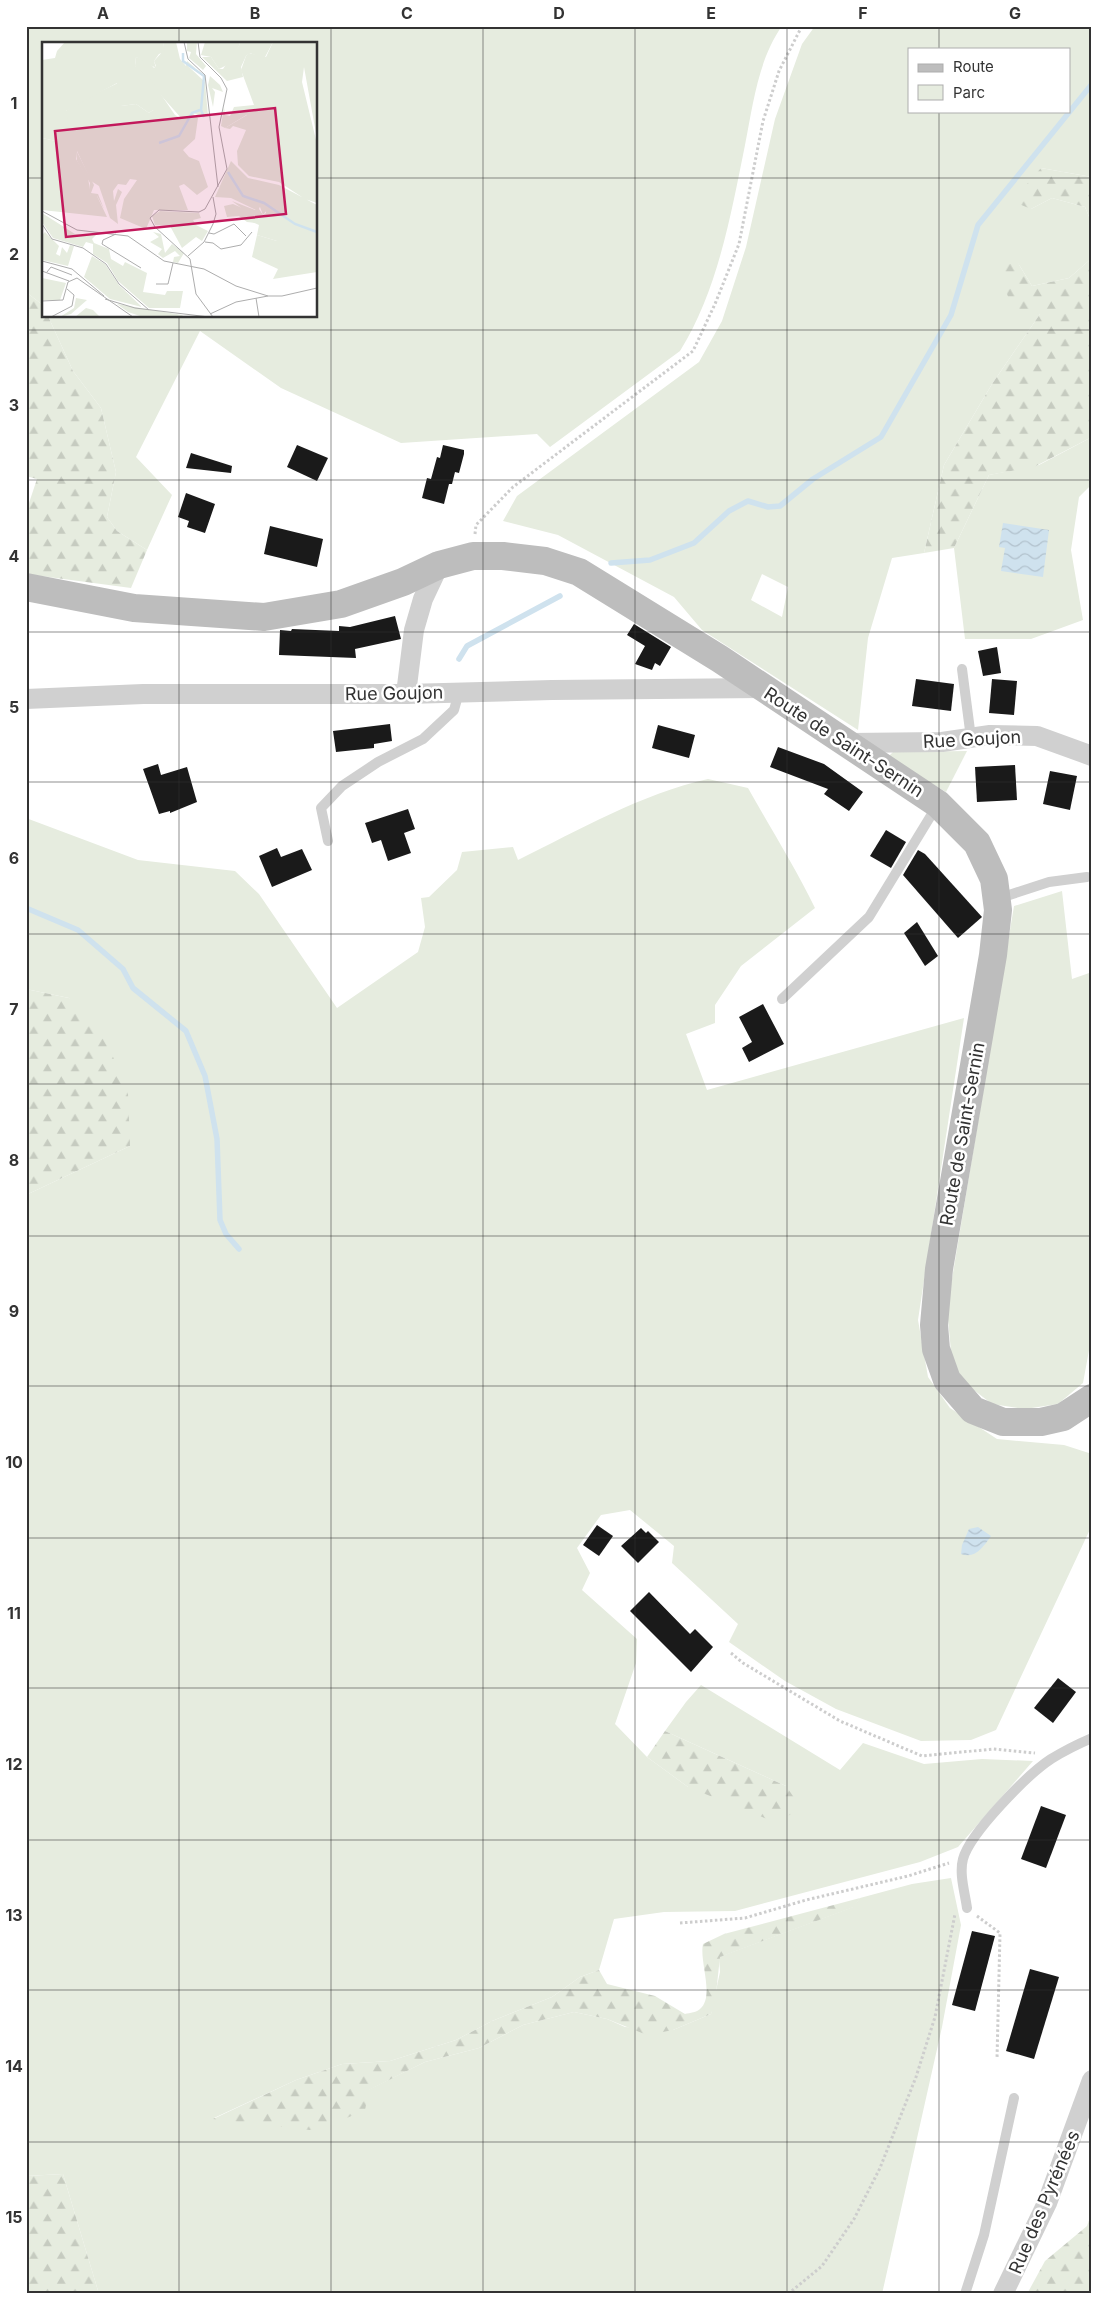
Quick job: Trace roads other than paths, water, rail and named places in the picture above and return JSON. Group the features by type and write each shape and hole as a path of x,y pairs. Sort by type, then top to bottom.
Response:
{"street":[{"name":"Route de Saint-Sernin","path":"26,587 134,608 264,617 341,604 403,582 439,564 473,556 504,556 545,561 579,572 695,643 849,743 938,804 977,843 994,879 998,910 993,955 939,1270 934,1325 936,1349 947,1380 973,1410 1003,1422 1041,1422 1063,1416 1092,1398"},
{"path":"406,694 414,630 423,599 439,564"},
{"name":"Rue Goujon","path":"26,699 143,694 406,694 762,688"},
{"name":"Rue Goujon","path":"849,743 942,742 990,736 1036,736 1092,756"},
{"name":"Rue des Pyrénées","path":"1003,2294 1047,2203 1092,2080"}],"lane":[{"path":"962,670 971,738"},
{"path":"328,841 321,808 342,786 378,762 423,739 454,710 459,692"},
{"path":"782,999 869,917 938,804"},
{"path":"996,900 1049,882 1088,877"},
{"path":"967,1908 962,1878 963,1859 980,1830 1032,1774 1058,1755 1092,1738"},
{"path":"965,2294 984,2235 1014,2098"}],"water":[{"path":"1003,523 1049,530 1043,577 1001,571 1005,548 999,547"},
{"path":"978,1527 991,1536 979,1551 971,1555 961,1554 962,1545 969,1529"}],"waterway":[{"path":"1070,111 1092,84"},
{"path":"611,563 650,560 694,543 729,511 748,501 768,507 780,506 813,479 881,437 951,315 978,225 1069,112"},
{"path":"459,659 467,646 560,596"},
{"path":"26,908 78,930 123,969 133,988 186,1031 205,1076 217,1139 220,1220 226,1234 239,1249"}]}
